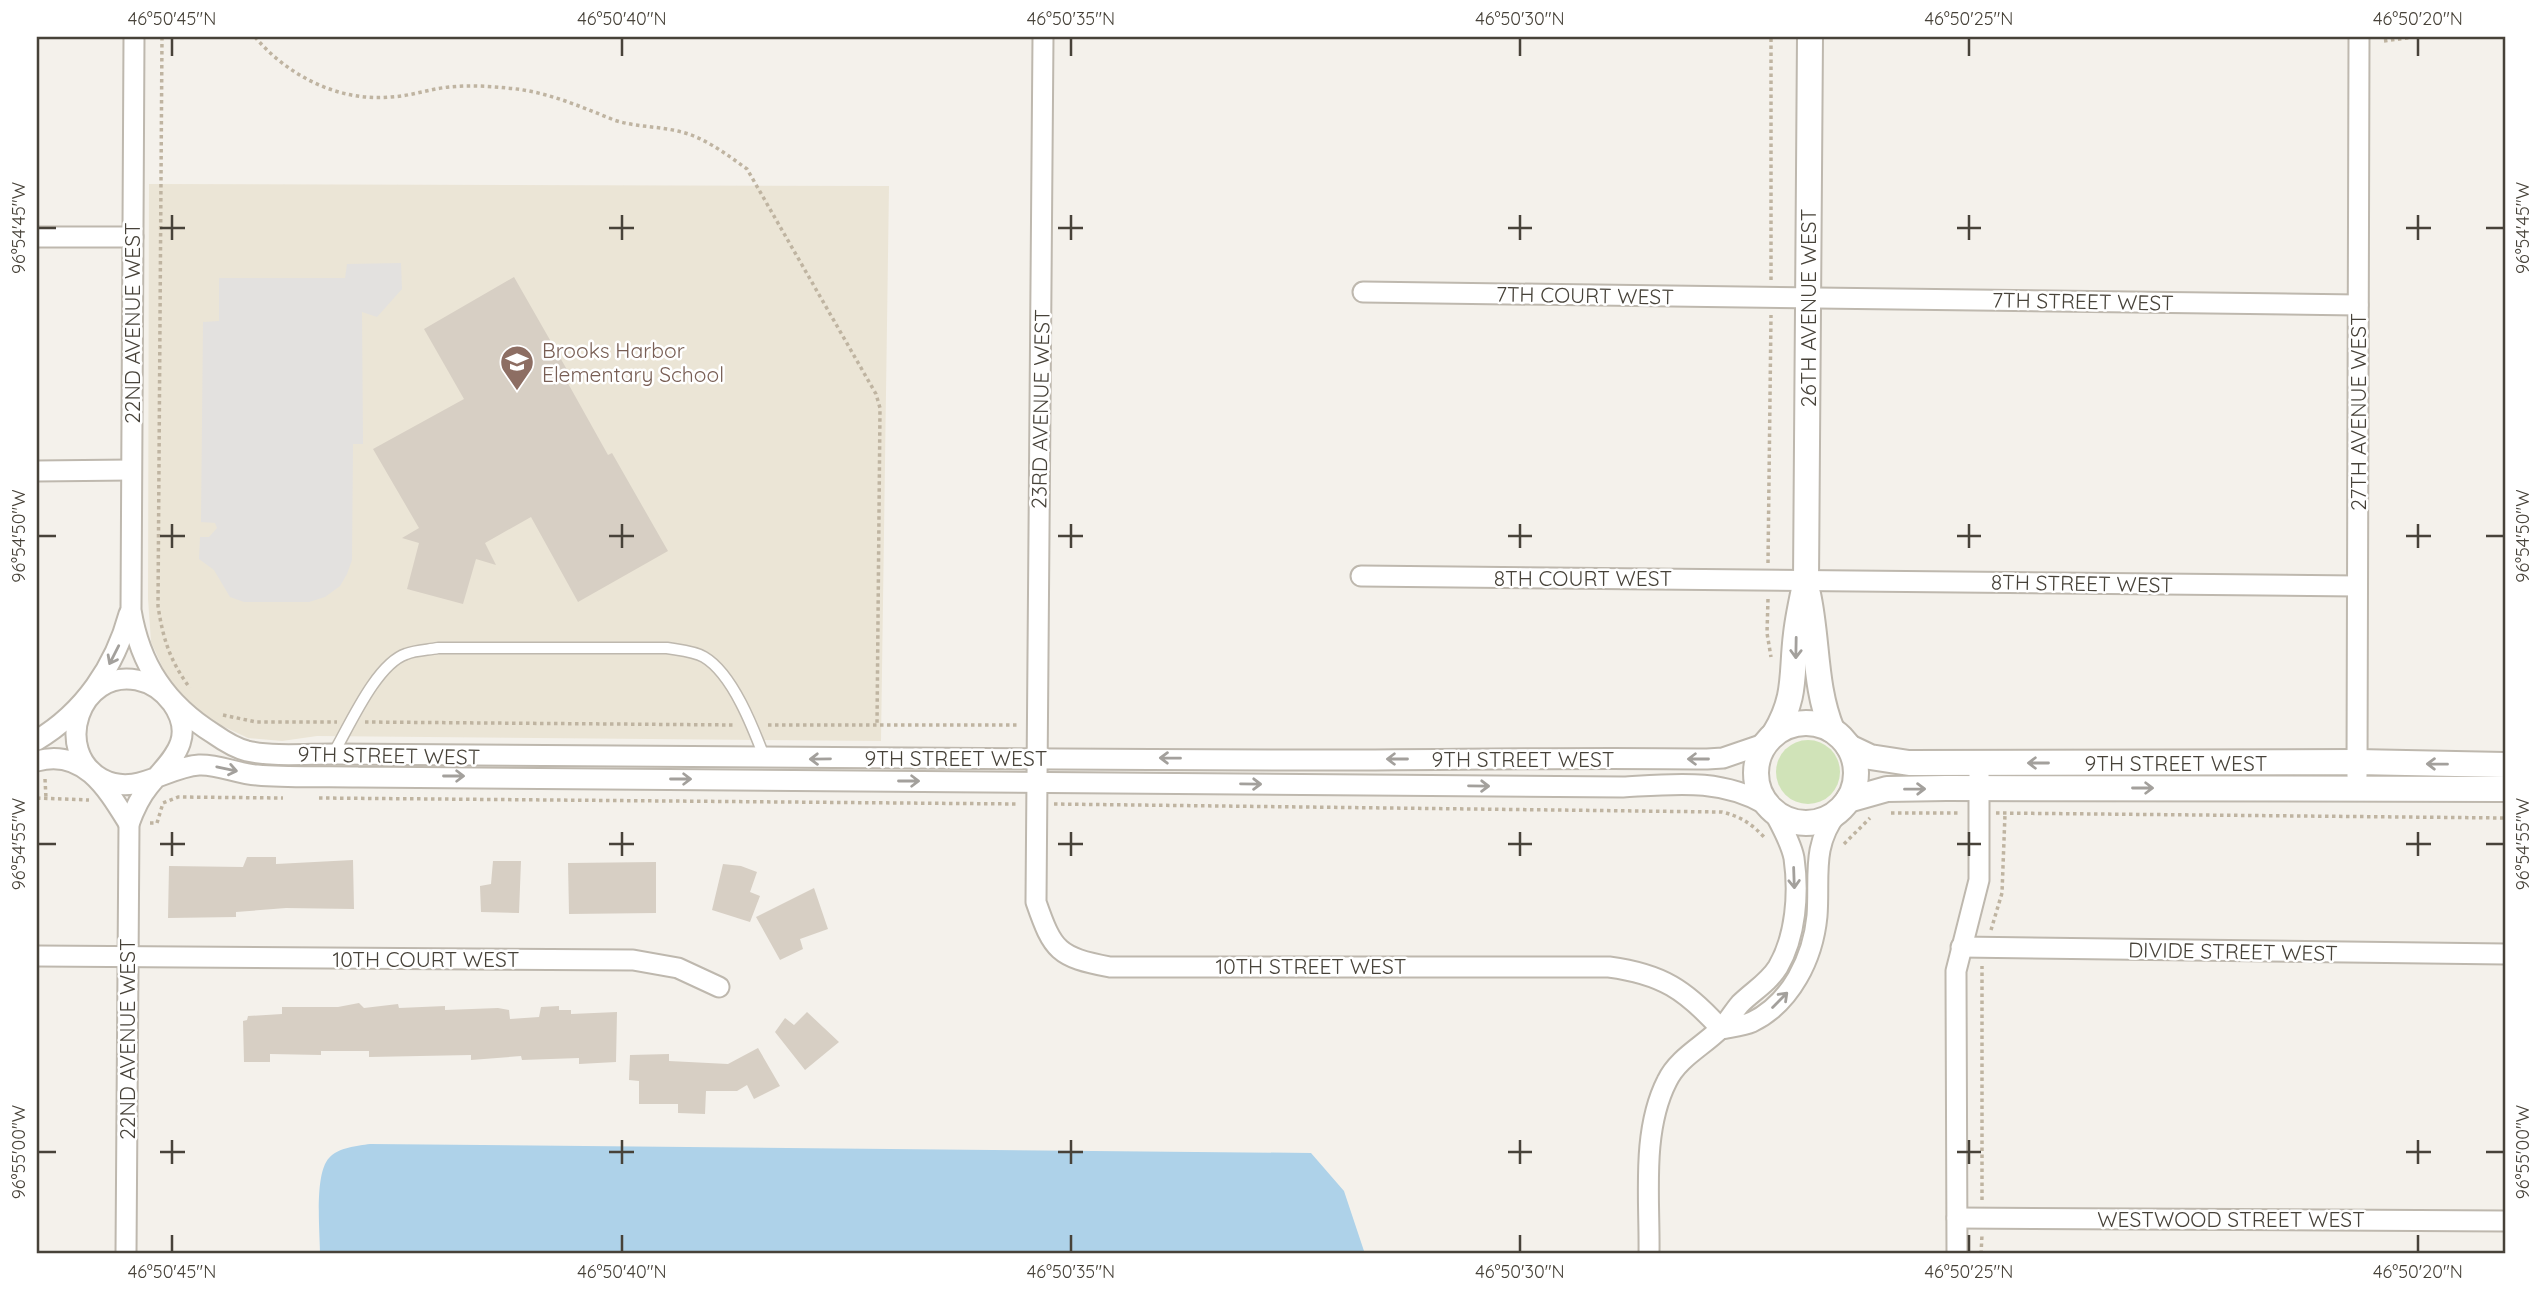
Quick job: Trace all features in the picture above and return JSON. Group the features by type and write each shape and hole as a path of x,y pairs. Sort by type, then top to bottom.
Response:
{"street":[{"name":"22ND AVENUE WEST","path":"134,37 131,610 141,654 165,694"},
{"name":"23RD AVENUE WEST","path":"1036,782 1044,37"},
{"name":"26TH AVENUE WEST","path":"1770,739 1789,707 1793,691 1796,636 1806,580 1810,37"},
{"name":"27TH AVENUE WEST","path":"2357,788 2359,37"},
{"path":"37,237 133,237"},
{"name":"7TH COURT WEST","path":"1363,292 1808,298"},
{"name":"7TH STREET WEST","path":"1808,298 2358,304"},
{"path":"37,471 131,470"},
{"name":"8TH COURT WEST","path":"1361,576 1806,580"},
{"name":"26TH AVENUE WEST","path":"1806,580 1816,631 1818,692 1840,738"},
{"name":"8TH STREET WEST","path":"1806,580 2357,586"},
{"name":"22ND AVENUE WEST","path":"89,696 114,656 131,610"},
{"path":"37,740 106,684 126,679 147,682 165,694 174,706 181,735 178,750 160,775 138,785 102,779 66,760 37,761"},
{"name":"9TH STREET WEST","path":"165,694 202,727 244,750 332,754 765,760 1036,757 1707,759 1723,758 1770,739"},
{"path":"89,696 80,710 75,726 79,751 129,824"},
{"path":"1649,1254 1651,1137 1656,1106 1668,1078 1691,1052 1721,1029 1740,1004 1760,989 1777,968 1788,944 1794,916 1793,856 1771,810 1758,791 1755,775 1757,759 1770,739 1803,723 1840,738 1856,774 1843,807 1822,840 1818,856 1817,915 1805,965 1793,986 1776,1005 1751,1022 1721,1029"},
{"name":"9TH STREET WEST","path":"1840,738 1887,761 2505,765"},
{"path":"1957,1254 1956,971 1979,880 1979,763"},
{"name":"9TH STREET WEST","path":"160,775 201,765 256,775 358,778 1623,787 1699,783 1738,790 1771,810"},
{"name":"22ND AVENUE WEST","path":"126,1254 129,824 141,798 160,775"},
{"name":"10TH STREET WEST","path":"1036,782 1036,902 1046,929 1060,953 1110,967 1609,967 1660,978 1683,991 1721,1029"},
{"name":"9TH STREET WEST","path":"1843,807 1888,789 2505,789"},
{"path":"1771,810 1799,824 1812,824 1843,807"},
{"name":"DIVIDE STREET WEST","path":"1961,947 2505,954"},
{"path":"37,956 127,957"},
{"name":"10TH COURT WEST","path":"127,957 633,960 678,968 719,987"},
{"name":"WESTWOOD STREET WEST","path":"1957,1217 2505,1221"}],"lane":[{"path":"332,754 390,662 406,653 438,648 667,648 704,657 721,673 752,725 765,760"}],"path":[{"path":"162,37 158,606 163,640 172,663 198,696"},
{"path":"255,37 269,53 298,76 323,87 355,95 388,98 475,86 537,93 581,105 635,126 679,131 713,145 747,169 876,394 880,408 877,726"},
{"path":"2384,40 2414,37"},
{"path":"1768,594 1767,633 1773,668"},
{"path":"215,711 242,721 1017,725"},
{"path":"37,798 79,797 96,801"},
{"path":"1881,814 1965,813"},
{"path":"1993,813 2505,818"},
{"path":"1990,932 2002,893 2005,813"},
{"path":"1843,845 1860,824 1872,817"},
{"path":"1982,1254 1983,962"}],"shaded area":[{"name":"Brooks Harbor Elementary School","path":"149,184 889,186 881,741 317,736 282,741 248,738 216,723 190,704 168,679 151,642 148,599"},
{"path":"401,263 402,289 377,317 362,312 363,444 353,444 352,560 347,574 340,586 325,597 309,602 244,602 230,597 214,570 199,559 200,537 209,537 217,528 215,523 201,522 203,322 219,321 219,278 345,278 347,264"}],"green space":[{"path":"1808,740 1820,742 1831,749 1838,760 1838,784 1831,795 1820,802 1808,804 1796,802 1785,795 1778,784 1776,772 1778,760 1785,749 1796,742"}],"water":[{"path":"370,1144 1311,1153 1344,1191 1365,1254 320,1254 320,1190 324,1166 338,1151"}],"building":[{"path":"514,277 570,375 565,378 608,455 612,453 668,551 578,602 531,517 485,543 496,565 476,559 463,604 407,589 419,543 402,538 419,528 373,449 464,399 424,329"},
{"path":"247,857 276,857 276,864 353,860 354,909 286,908 236,912 236,917 168,918 169,866 243,867"},
{"path":"493,861 521,861 519,913 481,912 480,886 491,884"},
{"path":"656,862 656,913 569,914 568,863"},
{"path":"723,864 741,866 757,872 750,892 760,896 750,922 712,910"},
{"path":"814,888 828,929 800,939 803,949 780,960 756,917"},
{"path":"359,1003 364,1008 398,1004 399,1008 445,1006 445,1010 498,1008 509,1010 510,1019 539,1017 541,1007 559,1006 559,1010 571,1010 571,1014 617,1012 616,1062 579,1064 579,1058 522,1060 521,1056 471,1060 471,1055 369,1057 369,1051 321,1051 321,1055 270,1054 270,1062 244,1062 243,1021 247,1020 248,1016 282,1014 282,1007 338,1007"},
{"path":"807,1012 839,1042 805,1070 775,1032 785,1018 794,1025"},
{"path":"758,1048 780,1086 754,1099 747,1085 737,1091 706,1091 705,1114 678,1113 678,1104 639,1104 639,1081 629,1080 630,1055 669,1054 669,1061 728,1064"}],"place":[{"name":"Brooks Harbor Elementary School","path":"517,392"}]}
